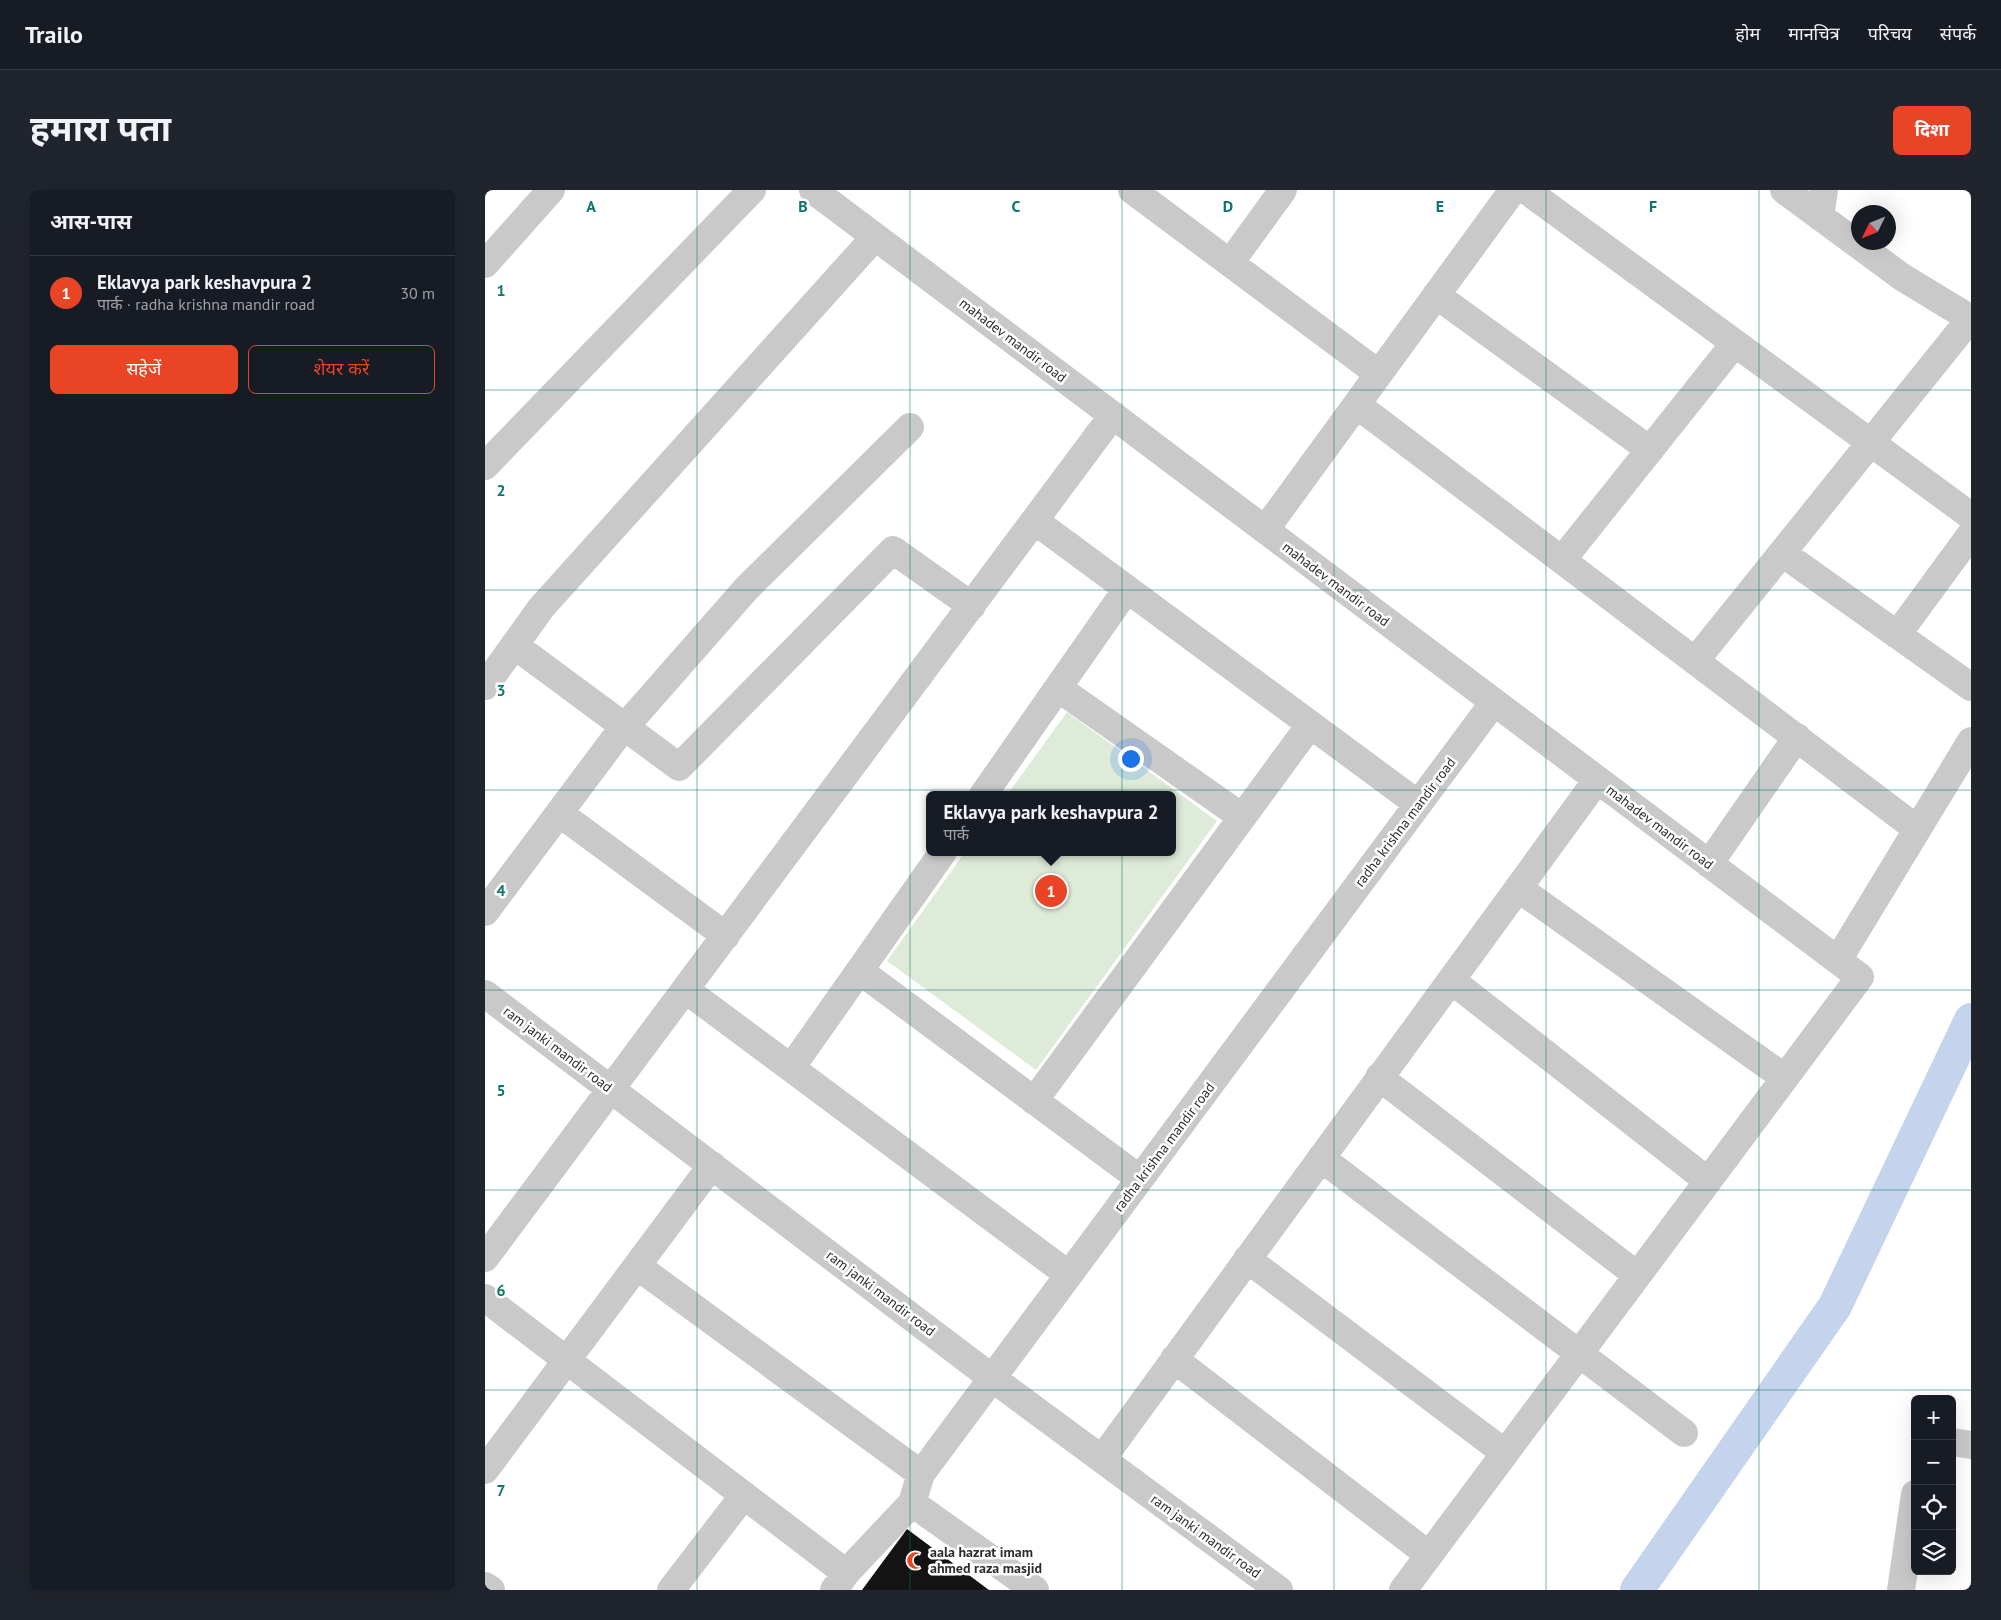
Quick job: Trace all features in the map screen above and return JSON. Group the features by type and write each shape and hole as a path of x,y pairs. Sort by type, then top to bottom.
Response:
{"street":[{"path":"485,264 551,190"},
{"path":"485,466 752,190"},
{"name":"mahadev mandir road","path":"813,190 1860,977 1785,1078"},
{"path":"1132,190 1379,374"},
{"path":"1230,263 1283,190"},
{"path":"1265,530 1513,190"},
{"path":"1525,190 1971,516"},
{"path":"1695,661 1971,319 1902,277 1784,190"},
{"path":"1820,217 1824,190"},
{"path":"485,686 541,608 875,237"},
{"path":"1436,295 1650,450"},
{"path":"1562,560 1735,343"},
{"path":"1357,405 1917,829"},
{"path":"485,1258 1113,415"},
{"path":"485,912 625,727 746,589 910,427"},
{"path":"1035,521 1418,804"},
{"path":"1897,635 1971,534"},
{"path":"514,646 679,767 893,550 972,606"},
{"path":"1782,553 1971,687"},
{"path":"986,791 1127,589"},
{"path":"1058,688 1242,817"},
{"name":"radha krishna mandir road","path":"840,1582 911,1503 921,1474 1494,702"},
{"path":"1034,1101 1310,724"},
{"path":"1709,864 1797,737"},
{"path":"1838,960 1971,741"},
{"path":"1102,1459 1597,780"},
{"path":"559,813 726,936"},
{"path":"791,1068 940,856"},
{"path":"1403,1590 1785,1078 1518,888"},
{"path":"860,971 1140,1179"},
{"path":"1451,980 1708,1181"},
{"path":"686,990 1069,1275"},
{"name":"ram janki mandir road","path":"485,994 992,1378 1279,1590"},
{"path":"1379,1077 1637,1276"},
{"path":"1321,1158 1684,1433"},
{"path":"485,1470 712,1166"},
{"path":"1247,1259 1505,1453"},
{"path":"637,1266 921,1474"},
{"path":"485,1298 744,1495 840,1582"},
{"path":"1174,1359 1429,1555"},
{"path":"1956,1443 1971,1445"},
{"path":"671,1590 744,1495"},
{"path":"911,1503 1035,1590"},
{"path":"1901,1590 1911,1521"},
{"path":"485,1586 491,1590"}],"green space":[{"path":"1067,712 1176,791 1010,791"},
{"path":"1176,791 1217,821 1036,1070 887,961 962,856 1176,856"}],"building":[{"name":"aala hazrat imam ahmed raza masjid","path":"907,1529 989,1590 862,1590"}],"waterway":[{"path":"1637,1590 1835,1306 1971,1020"}],"place":[{"name":"Eklavya park keshavpura 2","path":"1051,891"},
{"name":"aala hazrat imam ahmed raza masjid","path":"916,1560"}]}
